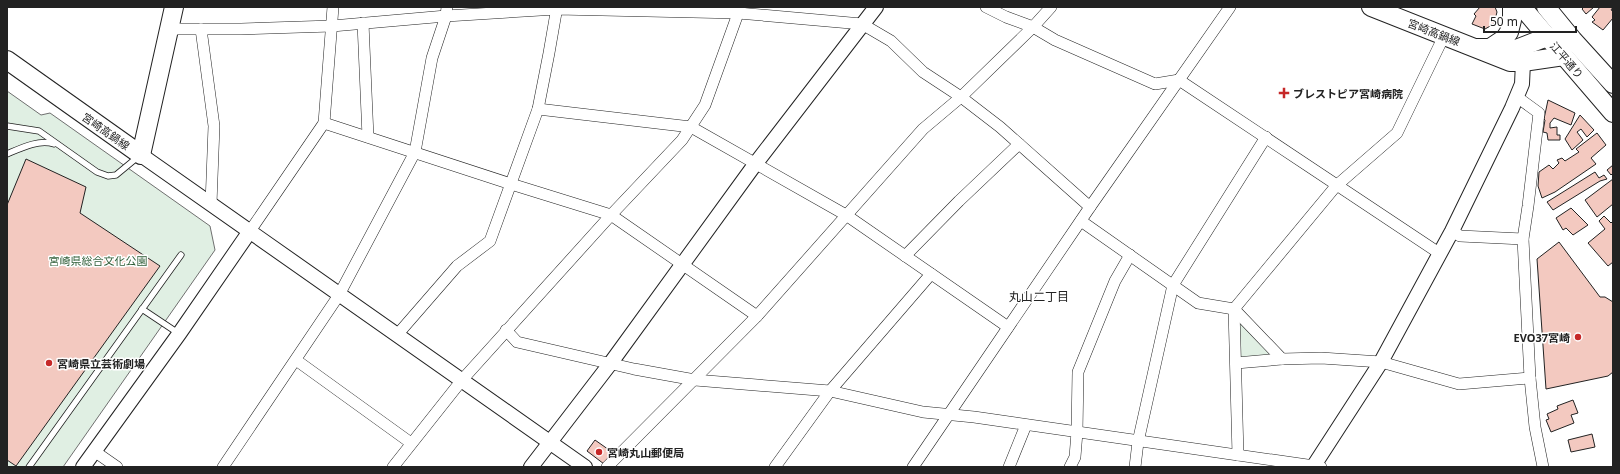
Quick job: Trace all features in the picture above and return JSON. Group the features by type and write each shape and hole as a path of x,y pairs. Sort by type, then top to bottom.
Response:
{"main road":[{"name":"宮崎高鍋線","path":"7,60 141,155 174,7"},
{"name":"宮崎高鍋線","path":"1371,7 1510,62 1523,62 1564,56"},
{"path":"1474,48 1490,48 1505,38 1509,32 1512,20 1512,7"},
{"name":"江平通り","path":"1522,7 1613,113"},
{"name":"江平通り","path":"1546,7 1573,40 1613,84"},
{"path":"1498,56 1547,37 1573,40"}],"street":[{"path":"83,467 179,334 324,123 333,7"},
{"path":"531,467 610,364 756,163 876,7"},
{"path":"986,7 1006,17 1034,27 1055,40 1155,84 1179,80 1266,137 1336,186 1440,253"},
{"path":"607,467 757,316 923,129 961,97 1034,27 1051,7"},
{"path":"914,467 1090,207 1230,7"},
{"path":"170,29 332,26 446,12 557,8 739,10 862,24 891,41 923,72 961,97 1019,144 1090,207"},
{"path":"397,335 457,266 490,241 538,109 557,8"},
{"path":"392,467 462,380 506,330 682,140 705,105 739,10"},
{"path":"223,467 339,295 415,152 432,58 446,12"},
{"path":"364,23 368,137"},
{"path":"201,29 214,126 211,204"},
{"path":"1238,455 1234,309 1336,186 1397,133 1444,36"},
{"path":"506,330 517,342 610,364 695,380 830,391 923,412 974,417 1316,467 1381,362 1452,231 1522,84 1523,62"},
{"path":"1516,97 1539,113 1523,239 1530,378 1535,427 1542,467"},
{"path":"538,109 691,127 846,215 1008,327"},
{"path":"324,123 611,215 757,316"},
{"path":"1135,467 1138,442 1173,285 1266,137"},
{"path":"905,256 959,200 1019,144"},
{"path":"141,155 585,467"},
{"path":"1081,221 1198,302 1234,309 1282,359"},
{"path":"1452,231 1460,236 1523,239"},
{"path":"1070,467 1075,457 1078,372 1115,281 1130,255"},
{"path":"775,467 830,391 931,274"},
{"path":"1236,364 1282,359 1321,358 1381,362 1459,384 1530,378"},
{"path":"296,360 411,443"},
{"path":"1009,467 1026,425"},
{"path":"94,450 117,467"}],"lane":[{"path":"7,126 39,131 97,172 108,176 116,175 141,155"},
{"path":"7,154 20,148 41,142 58,145"},
{"path":"29,467 181,255"},
{"path":"142,309 179,334"}],"green space":[{"name":"宮崎県総合文化公園","path":"7,91 41,115 50,113 210,226 215,250 63,467 7,467"},
{"path":"1238,320 1274,356 1239,358"}],"building":[{"path":"1480,7 1495,7 1497,12 1494,24 1485,29 1472,24 1476,16 1474,14"},
{"path":"1584,7 1594,7 1586,14 1582,9"},
{"path":"1600,7 1613,7 1611,10 1613,11 1613,18 1603,30 1592,22 1595,20 1592,17"},
{"path":"1548,100 1575,113 1571,125 1554,118 1550,123 1550,128 1557,127 1557,135 1560,135 1560,140 1548,140 1547,133 1543,132"},
{"path":"1580,115 1594,130 1587,137 1581,129 1577,132 1583,140 1572,150 1565,139"},
{"path":"1597,133 1606,145 1591,158 1596,164 1555,192 1542,198 1538,186 1539,172 1549,165 1553,169 1559,163 1557,160 1562,158 1565,161 1579,152 1576,149"},
{"name":"宮崎県立芸術劇場","path":"26,159 86,187 80,213 160,266 16,466 7,460 7,205"},
{"path":"1613,165 1613,173 1611,175 1607,170"},
{"path":"1595,172 1599,178 1604,175 1607,179 1600,181 1553,210 1547,202"},
{"path":"1613,179 1613,204 1597,217 1585,200"},
{"path":"1571,208 1588,225 1573,235 1566,228 1563,230 1556,218"},
{"path":"1604,216 1611,223 1613,221 1613,262 1608,266 1588,243 1605,229 1599,221"},
{"name":"EVO37宮崎","path":"1559,242 1600,297 1605,297 1613,302 1613,372 1608,376 1546,389 1537,259"},
{"path":"1573,400 1578,413 1571,415 1574,423 1551,432 1546,420 1549,419 1547,414 1558,409 1557,406"},
{"path":"1592,434 1595,447 1571,452 1568,440"},
{"name":"宮崎丸山郵便局","path":"595,440 612,452 604,464 587,451"}],"place":[{"name":"ブレストピア宮崎病院","path":"1284,93"},
{"name":"EVO37宮崎","path":"1578,337"},
{"name":"宮崎県立芸術劇場","path":"49,363"},
{"name":"宮崎丸山郵便局","path":"599,452"}],"district":[{"name":"丸山二丁目","path":"1039,296"}]}
